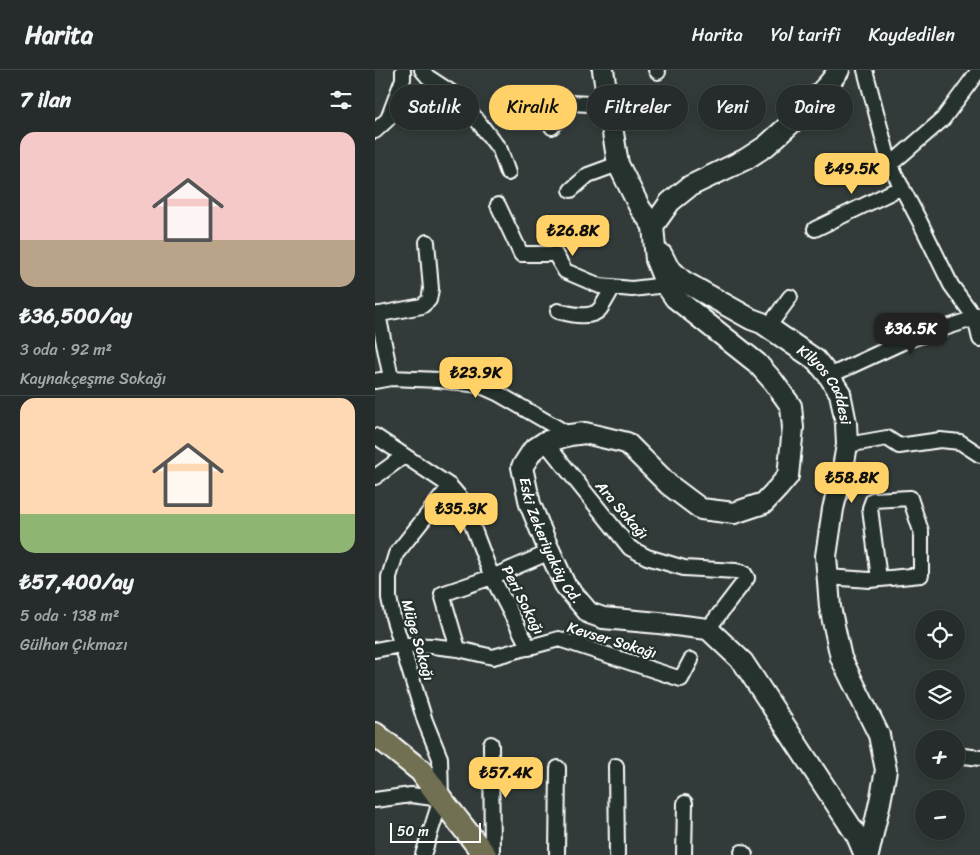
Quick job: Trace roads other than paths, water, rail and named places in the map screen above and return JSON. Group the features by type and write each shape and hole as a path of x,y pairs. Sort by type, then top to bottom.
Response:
{"main road":[{"path":"375,734 421,771 485,855"}],"street":[{"path":"375,131 388,119 403,79 403,70"},
{"path":"422,70 428,77 454,94 477,120 500,150 508,174"},
{"name":"Kilyos Caddesi","path":"603,70 605,85"},
{"path":"654,234 669,202 690,186 746,159 766,146 797,118 839,70"},
{"path":"865,70 890,165 951,285 977,316 980,339"},
{"path":"890,165 943,119 979,70"},
{"name":"Kilyos Caddesi","path":"612,130 617,164 654,234 668,267 683,281 768,327 816,360 840,393 846,423 847,445 833,509 826,556 829,607 841,658 879,735 886,770 881,802 866,855"},
{"path":"571,190 588,176 617,164"},
{"path":"815,229 902,187"},
{"path":"498,205 521,254 555,254 565,271 600,286 632,289 666,285"},
{"name":"Eski Zekeriyaköy Cd.","path":"654,234 656,260 666,285 675,298 757,363 791,406 793,428 788,476 764,503 734,514 701,509 669,485 627,443 585,434 570,434 545,442 533,450 522,467 530,504 565,585 589,613 603,618 708,629"},
{"path":"391,378 376,314 422,306 429,300 431,289 427,242"},
{"path":"558,311 573,315 589,315 599,310 613,287"},
{"path":"768,327 790,297"},
{"path":"829,376 905,341 977,316"},
{"path":"375,381 391,378 439,380 479,385 570,434"},
{"name":"Peri Sokağı","path":"375,436 450,486 463,501 492,578 529,648"},
{"path":"847,445 887,438 899,446 940,440 960,442 980,455"},
{"name":"Ara Sokağı","path":"545,442 630,548 647,558 684,568 744,573 747,578 708,629"},
{"path":"375,477 404,456"},
{"name":"Müge Sokağı","path":"423,855 441,799 440,758 425,721 393,617 389,598 389,577 395,554 450,486"},
{"path":"827,577 869,580 921,575 921,531 910,498 873,500 870,508 879,579"},
{"path":"458,648 442,594 492,578 550,552"},
{"path":"708,629 743,662 857,836 866,855"},
{"name":"Kevser Sokağı","path":"375,650 401,645 458,648 493,657 559,639 681,679 691,660"},
{"path":"491,744 492,855"},
{"path":"965,756 980,758"},
{"path":"421,771 440,758"},
{"path":"616,766 617,855"},
{"path":"557,855 558,768"},
{"path":"375,800 411,795 441,799"},
{"path":"684,855 685,803"}]}
